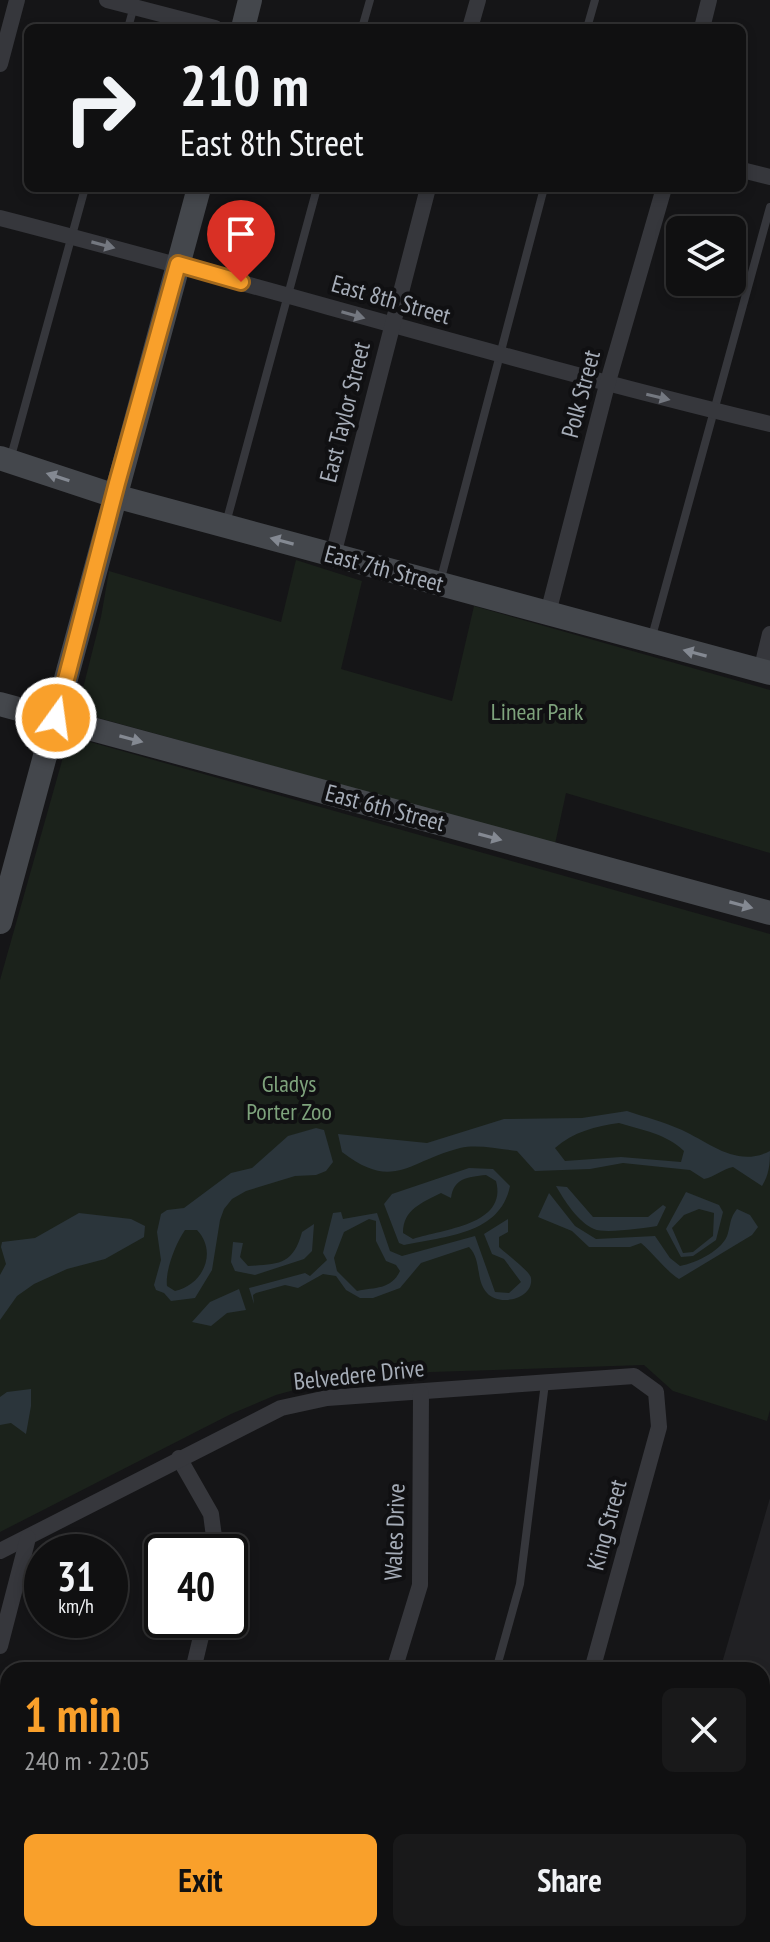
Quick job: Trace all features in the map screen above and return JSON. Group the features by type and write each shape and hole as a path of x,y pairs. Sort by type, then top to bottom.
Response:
{"main road":[{"path":"244,24 250,0"},
{"path":"0,922 198,192"},
{"name":"East 7th Street","path":"5,460 115,496 766,672"},
{"name":"East 6th Street","path":"0,704 770,913"}],"street":[{"path":"0,64 17,0"},
{"path":"107,0 135,4 202,24"},
{"path":"471,24 478,0"},
{"path":"703,24 709,0"},
{"path":"746,171 770,177"},
{"name":"East Taylor Street","path":"333,555 427,192"},
{"name":"Polk Street","path":"548,613 607,385 663,192"},
{"name":"East 8th Street","path":"0,218 178,264 607,385 770,424"},
{"path":"766,672 770,634"},
{"name":"Belvedere Drive","path":"36,1534 281,1408 327,1398 634,1376 656,1392"},
{"name":"King Street","path":"594,1662 659,1427 656,1392"},
{"name":"Wales Drive","path":"396,1662 420,1585 421,1393"},
{"path":"179,1458 211,1514 214,1534"},
{"name":"Belvedere Drive","path":"0,1551 24,1540"},
{"path":"0,1646 24,1553"},
{"path":"195,1662 201,1638"}],"lane":[{"path":"363,24 370,0"},
{"path":"588,24 595,0"},
{"path":"129,24 135,4"},
{"path":"5,460 84,192"},
{"path":"225,526 316,192"},
{"path":"440,584 543,192"},
{"path":"654,629 770,207"},
{"path":"498,1662 520,1584 545,1383"}],"shaded area":[{"path":"627,1111 675,1127 724,1152 746,1157 770,1151 768,1174 762,1186 733,1167 704,1179 690,1170 623,1163 590,1169 535,1171 517,1151 474,1146 388,1172 360,1164 342,1152 338,1134 427,1143 504,1119 582,1118","holes":["619,1123 645,1130 677,1145 684,1151 681,1162 621,1157 565,1161 555,1148 577,1134"]},
{"path":"316,1128 324,1130 333,1162 326,1171 316,1175 295,1176 246,1191 232,1199 220,1220 212,1270 195,1298 171,1301 156,1290 154,1285 161,1260 157,1232 161,1214 184,1208 231,1173 252,1168 288,1136","holes":["185,1230 197,1230 206,1248 204,1266 193,1282 175,1291 167,1286 172,1257"]},
{"path":"469,1168 493,1169 510,1186 495,1215 483,1224 453,1235 404,1245 399,1243 384,1204 392,1194","holes":["486,1175 496,1181 497,1196 483,1216 456,1228 413,1239 403,1233 410,1212 441,1193 451,1198 458,1182"]},
{"path":"556,1186 567,1187 593,1217 648,1217 663,1205 666,1207 657,1226 599,1230 588,1226 577,1216"},
{"path":"686,1192 719,1205 723,1212 716,1240 693,1256 681,1257 666,1229","holes":["699,1209 714,1213 713,1236 693,1252 683,1253 672,1228 684,1215"]},
{"path":"549,1193 575,1226 596,1239 655,1236 670,1258 680,1266 701,1259 721,1245 737,1209 750,1215 758,1227 752,1235 679,1279 641,1243 630,1247 589,1247 572,1231 538,1217"},
{"path":"341,1212 343,1219 377,1213 390,1251 402,1256 475,1236 495,1292 509,1293 521,1282 504,1259 492,1254 484,1234 508,1219 508,1232 499,1237 499,1247 526,1271 531,1278 530,1285 522,1296 515,1299 492,1297 483,1288 476,1258 469,1247 421,1263 400,1288 373,1298 360,1298 346,1290 336,1276 323,1274 298,1288 285,1285 256,1293 253,1295 254,1304 249,1288 305,1273 310,1276 327,1260 323,1253 333,1213","holes":["369,1219 376,1221 376,1241 386,1261 396,1265 400,1271 387,1285 357,1291 337,1271 334,1258 344,1232"]},
{"path":"79,1213 131,1219 145,1226 144,1237 105,1259 67,1269 34,1284 17,1296 0,1320 0,1275 6,1264 2,1242 35,1238"},
{"path":"314,1224 312,1251 304,1259 255,1275 235,1271 231,1262 233,1242 243,1243 240,1257 248,1266 276,1263 289,1257 302,1232"},
{"path":"239,1289 246,1310 227,1313 211,1326 192,1322 210,1302"},
{"path":"31,1389 26,1434 11,1423 0,1425 0,1397 7,1392"},
{"path":"770,1498 770,1662 722,1662"}],"green space":[{"name":"Linear Park","path":"296,560 362,581 341,669 452,701 474,606 770,690 770,853 566,793 555,844 77,712 109,571 281,622"},
{"name":"Gladys Porter Zoo","path":"69,736 770,934 770,1410 767,1421 673,1391 644,1365 431,1372 316,1384 276,1395 231,1414 0,1532 0,980"}],"route":[{"path":"56,718 178,264 241,282"}]}
